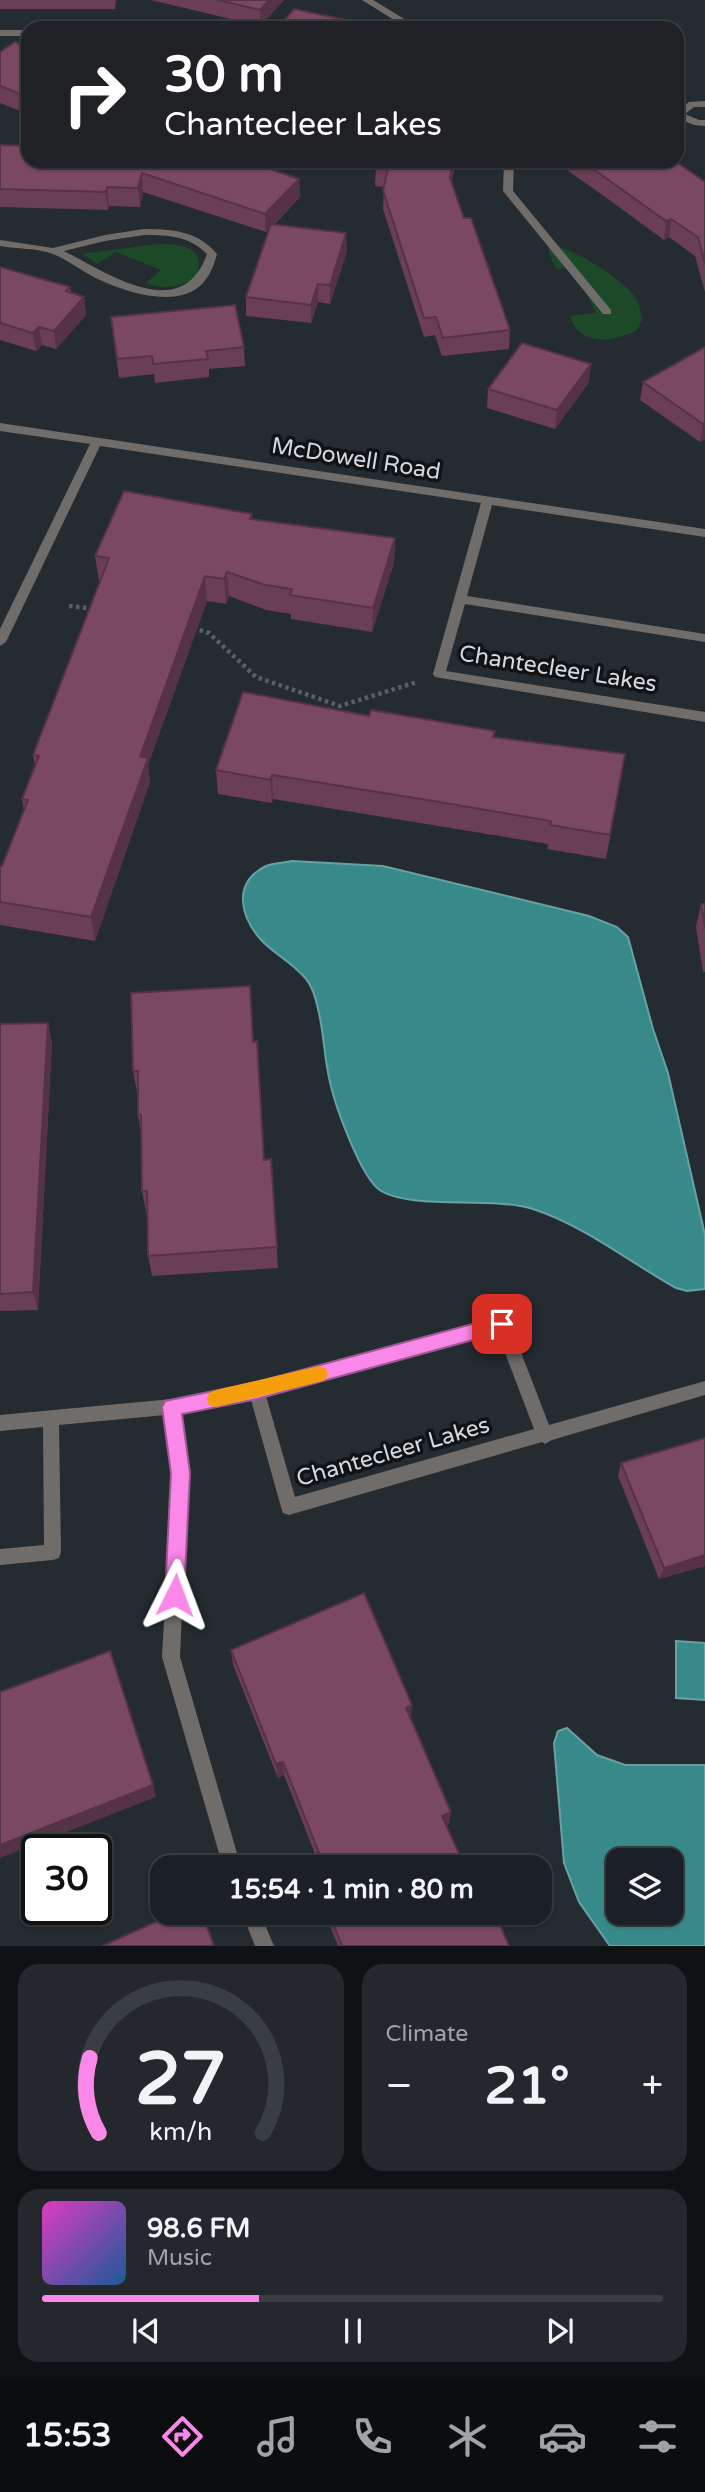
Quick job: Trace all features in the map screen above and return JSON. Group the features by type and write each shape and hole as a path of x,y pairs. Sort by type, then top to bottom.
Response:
{"street":[{"path":"367,0 402,21"},
{"path":"0,33 21,33"},
{"path":"684,110 692,104 705,104"},
{"path":"684,117 697,123 705,123"},
{"path":"509,168 508,191 607,312"},
{"path":"0,243 53,251 110,281 151,292 178,292 195,287 209,272 212,254 196,240 168,233 126,234 53,251"},
{"name":"McDowell Road","path":"0,427 705,533"},
{"path":"0,642 97,441"},
{"name":"Chantecleer Lakes","path":"488,500 439,674 705,718"},
{"path":"460,599 705,638"},
{"path":"0,1423 172,1407 257,1391 502,1324 545,1436"},
{"name":"Chantecleer Lakes","path":"257,1391 289,1507 545,1436 705,1388"},
{"path":"172,1407 180,1473 171,1657 229,1855"},
{"path":"0,1557 52,1552 51,1418"},
{"path":"256,1925 265,1946"}],"path":[{"path":"69,606 108,611"},
{"path":"184,625 209,633 256,677 340,706 383,695 439,674"}],"green space":[{"path":"157,244 191,249 198,260 195,279 171,287 152,285 146,283 161,270 116,252 97,264 82,254"},
{"path":"550,245 584,258 630,290 637,300 642,317 636,331 607,339 597,339 581,333 570,316 596,313 575,268 556,269 549,253"}],"water":[{"path":"292,861 383,866 589,916 617,927 628,937 668,1073 705,1235 705,1289 687,1291 676,1288 571,1225 533,1209 496,1203 413,1200 395,1197 373,1184 357,1157 337,1107 312,989 301,974 262,941 245,912 244,891 255,873 269,865"},
{"path":"676,1641 705,1643 705,1700 676,1698"},
{"path":"567,1728 597,1755 625,1765 705,1765 705,1946 610,1946 579,1902 564,1863 554,1743 558,1731"}],"building":[{"path":"218,0 269,0 260,10"},
{"path":"294,9 351,21 284,21"},
{"path":"15,42 21,44 21,94 0,86 0,52"},
{"path":"0,145 21,146 21,168 275,168 273,170 299,179 265,214 142,173 138,188 107,187 106,192 0,189"},
{"path":"684,167 705,182 705,263 698,237 671,219 666,221 592,168"},
{"path":"376,168 452,168 450,178 464,218 471,218 510,330 443,338 436,317 424,318 383,190 388,169"},
{"path":"271,224 346,233 330,285 318,284 311,305 246,297"},
{"path":"0,267 70,287 66,291 84,297 54,331 39,327 33,333 0,323"},
{"path":"235,305 244,347 206,351 208,359 153,364 152,356 117,359 111,317"},
{"path":"522,343 591,364 557,410 488,389"},
{"path":"705,347 705,423 703,424 643,382"},
{"path":"124,491 252,514 250,519 395,538 373,608 290,595 292,589 265,585 227,572 224,579 205,576 140,757 148,758 91,917 0,902 0,866 28,800 22,799 39,756 33,755 109,558 95,556"},
{"path":"243,692 369,716 371,710 495,731 493,737 625,754 610,835 550,825 551,821 427,800 272,775 271,780 216,770"},
{"path":"701,904 705,904 705,927"},
{"path":"250,986 253,1042 257,1041 264,1160 271,1159 277,1247 148,1256 147,1191 142,1191 141,1115 138,1115 138,1071 133,1071 131,993"},
{"path":"48,1023 33,1292 0,1294 0,1024"},
{"path":"705,1438 705,1555 664,1568 621,1463"},
{"path":"364,1593 412,1705 406,1708 451,1812 442,1816 460,1855 320,1855 283,1762 276,1764 231,1650"},
{"path":"110,1651 153,1785 28,1834 21,1834 21,1837 0,1845 0,1692"},
{"path":"150,1925 206,1925 214,1946 102,1946"},
{"path":"334,1925 500,1925 509,1946 342,1946"}],"slow traffic":[{"path":"216,1399 319,1374"}],"route":[{"path":"175,1595 180,1473 172,1407 257,1391 502,1324"}]}
